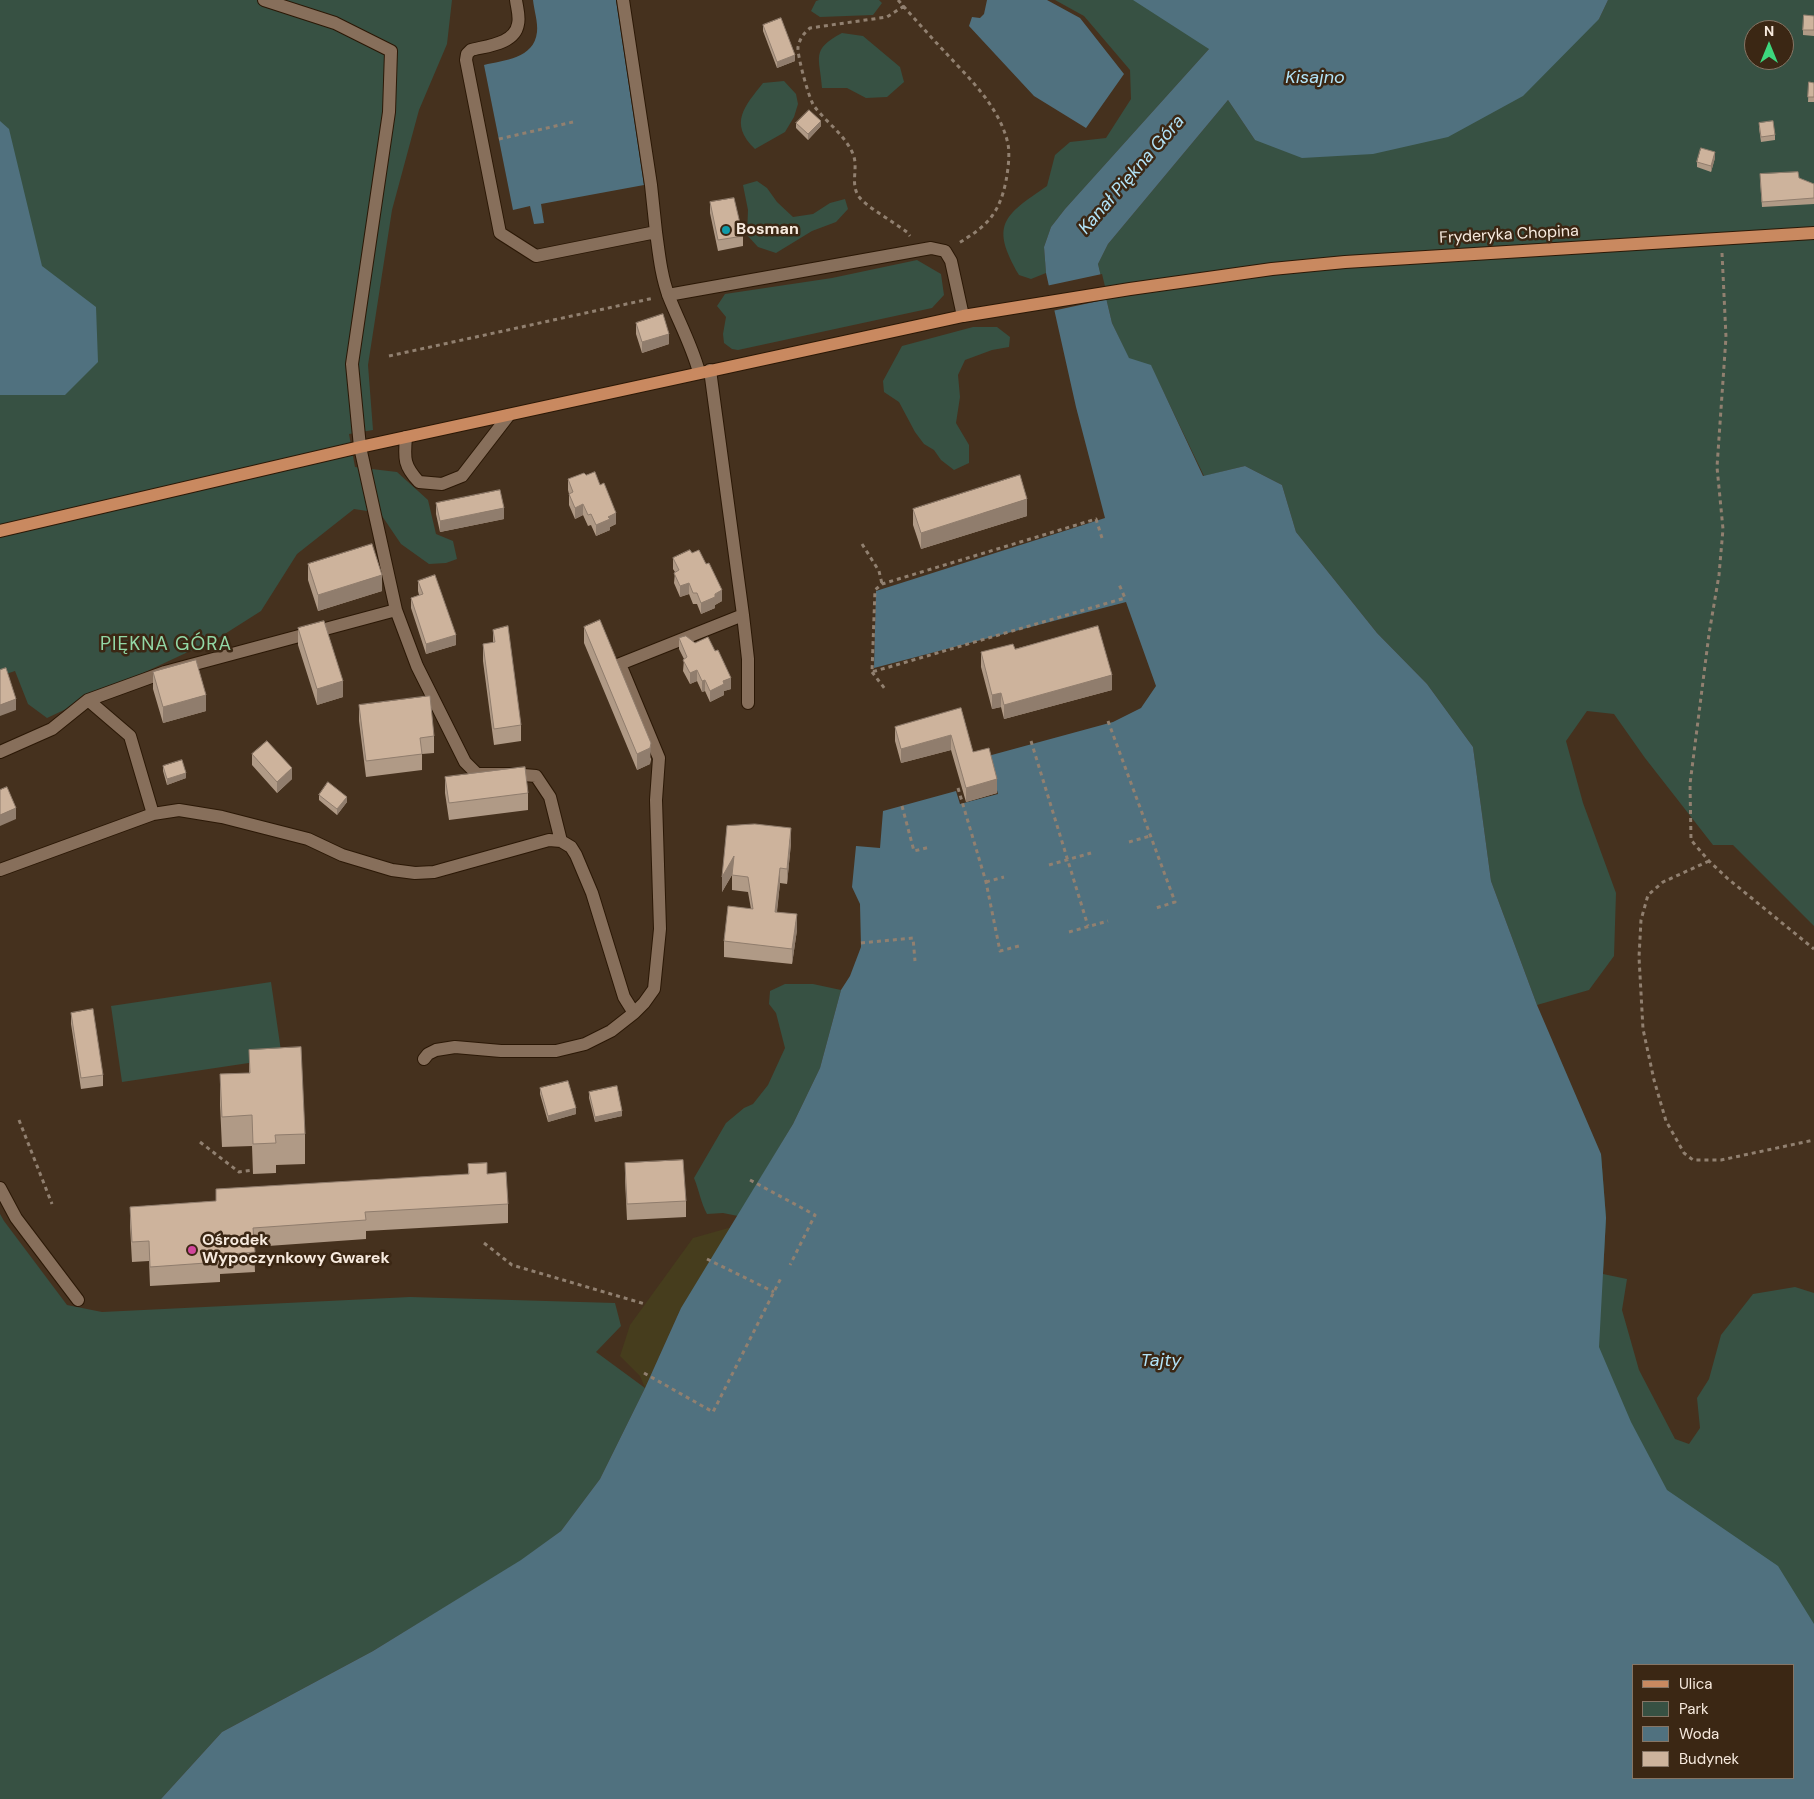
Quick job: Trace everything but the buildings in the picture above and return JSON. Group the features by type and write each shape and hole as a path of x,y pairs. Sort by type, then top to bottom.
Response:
{"main road":[{"name":"Fryderyka Chopina","path":"0,531 360,447 705,371 963,316 1037,303 1272,269 1345,262 1814,233"}],"street":[{"path":"264,0 334,23 391,51 390,112 352,364 360,447 396,610 417,666 465,762 477,774 536,776 550,797 561,841"},
{"path":"516,0 519,22 514,34 507,40 471,50 467,54 466,60 500,233 536,256 656,232"},
{"path":"623,0 651,185 661,266 668,295 694,355 705,371 743,615 748,660 748,703"},
{"path":"668,295 931,248 945,252 951,261 963,316"},
{"path":"406,437 404,452 408,470 419,482 442,484 462,476 509,415"},
{"path":"0,752 52,729 88,700 165,672 396,610"},
{"path":"424,1059 436,1050 455,1047 501,1051 556,1051 585,1044 611,1031 644,1003 654,989 660,929 656,818 658,758 620,664 743,615"},
{"path":"88,700 130,736 153,814"},
{"path":"0,870 153,814 179,810 222,816 308,839 342,855 392,870 415,873 434,872 549,840 561,841 570,847 576,855 592,893 624,997 634,1013"},
{"path":"0,1188 16,1218 78,1300"}],"path":[{"path":"898,0 987,100 1003,128 1008,145 1008,170 1004,190 995,215 973,235 945,252"},
{"path":"904,6 888,16 810,28 804,33 798,48 812,104 839,134 852,152 856,164 854,182 856,192 861,200 907,232 915,243 917,250"},
{"path":"499,139 573,122"},
{"path":"1721,239 1726,337 1717,467 1723,529 1719,575 1709,634 1690,784 1691,840 1709,861 1814,948"},
{"path":"389,356 668,295"},
{"path":"885,689 872,672 874,590 882,584 1096,519 1102,538"},
{"path":"862,544 879,571 882,584"},
{"path":"872,672 1125,598 1118,582"},
{"path":"1108,721 1175,902 1156,908"},
{"path":"1031,741 1088,926"},
{"path":"958,788 986,882 1000,951 1019,946"},
{"path":"902,806 914,851 930,847"},
{"path":"1129,842 1150,836"},
{"path":"1050,865 1091,853"},
{"path":"1709,861 1663,882 1648,895 1641,920 1639,957 1643,1028 1654,1080 1666,1121 1684,1153 1693,1160 1722,1160 1814,1140"},
{"path":"986,882 1004,878"},
{"path":"1069,932 1108,921"},
{"path":"861,943 913,938 915,961"},
{"path":"18,1120 52,1204"},
{"path":"200,1142 239,1172 253,1170"},
{"path":"750,1180 815,1215 790,1265"},
{"path":"484,1243 512,1265 645,1304"},
{"path":"707,1259 774,1292"},
{"path":"644,1373 712,1412 782,1276"}],"green space":[{"path":"0,0 452,0 447,44 419,110 392,210 368,365 373,430 349,434 355,467 397,472 428,500 436,534 453,541 457,559 446,563 429,564 401,544 380,513 354,509 297,554 261,611 220,637 47,718 28,704 15,671 0,676"},
{"path":"879,0 882,3 873,15 820,17 811,11 816,1"},
{"path":"1055,0 1199,0 1209,49 1051,227 1044,247 1046,273 1031,279 1019,275 1005,244 1004,233 1006,223 1011,214 1047,186 1055,155 1070,142 1106,138 1131,99 1130,70 1084,16"},
{"path":"1608,0 1814,0 1814,926 1733,845 1713,845 1645,758 1614,714 1587,711 1566,741 1583,803 1616,893 1614,956 1589,990 1537,1005 1491,881 1473,747 1427,684 1377,633 1296,532 1282,485 1245,466 1204,476 1151,366 1129,359 1112,323 1098,264 1108,244 1228,100 1255,140 1599,19"},
{"path":"842,33 863,36 900,67 904,82 887,97 866,98 847,88 822,88 819,55 825,44"},
{"path":"784,81 796,94 798,104 794,117 785,132 755,149 742,131 742,115 745,107 763,83"},
{"path":"757,181 767,188 777,202 793,217 813,214 830,203 845,199 848,209 836,222 812,231 776,253 758,247 747,235 748,210 743,185"},
{"path":"917,260 941,274 944,295 932,308 738,350 732,349 724,343 723,334 726,317 717,306 725,294 832,278"},
{"path":"973,327 997,327 1010,337 1009,347 992,350 965,360 958,375 960,397 956,423 969,445 969,463 954,470 941,460 934,450 924,444 915,432 899,402 884,392 883,381 902,346"},
{"path":"271,982 282,1058 122,1082 111,1006"},
{"path":"785,984 813,984 841,990 820,1068 793,1124 738,1216 723,1213 707,1214 694,1178 726,1123 744,1108 753,1104 768,1085 785,1048 776,1013 769,1004 770,991"},
{"path":"1601,1154 1606,1218 1603,1274 1627,1279 1622,1310 1639,1370 1675,1439 1689,1444 1700,1428 1697,1398 1709,1379 1721,1335 1753,1294 1795,1287 1814,1293 1814,1745 1794,1664 1509,1444"},
{"path":"0,1214 67,1305 102,1312 410,1297 615,1303 621,1326 596,1352 645,1388 600,1479 561,1531 522,1560 373,1651 222,1732 161,1799 0,1799"}],"sand":[{"path":"732,1227 681,1308 645,1388 640,1376 620,1356 630,1325 693,1238"}],"water":[{"path":"533,0 616,0 644,185 541,204 544,223 534,224 530,206 513,210 484,65 517,57 530,48 535,41 537,32"},
{"path":"987,0 1047,0 1080,18 1124,74 1086,128 1034,96 969,26 972,17 980,18 984,14"},
{"name":"Tajty","path":"1133,0 1608,0 1599,19 1523,96 1448,137 1373,154 1302,158 1255,140 1228,100 1108,244 1098,264 1112,323 1129,358 1151,365 1203,476 1245,466 1282,485 1296,532 1377,633 1427,684 1473,747 1491,881 1537,1005 1601,1154 1606,1218 1599,1347 1631,1422 1667,1490 1778,1566 1814,1624 1814,1799 161,1799 222,1732 373,1651 521,1560 561,1531 600,1479 645,1388 681,1308 793,1124 820,1068 841,990 850,976 861,947 860,904 852,887 856,846 880,848 883,811 956,791 960,804 998,794 988,756 1113,722 1141,708 1156,686 1126,602 874,668 876,591 1105,518 1076,407 1046,273 1044,247 1051,227 1209,49"},
{"path":"0,121 9,129 42,266 96,307 98,362 65,395 0,395"}],"pier":[{"path":"1102,274 1108,299 1052,311 1046,286"}],"place":[{"name":"Bosman","path":"726,230"},
{"name":"Ośrodek Wypoczynkowy Gwarek","path":"192,1250"}],"district":[{"name":"PIĘKNA GÓRA","path":"166,645"}],"water label":[{"name":"Kisajno","path":"1315,78"},
{"name":"Kanał Piękna Góra","path":"1132,175"}]}
